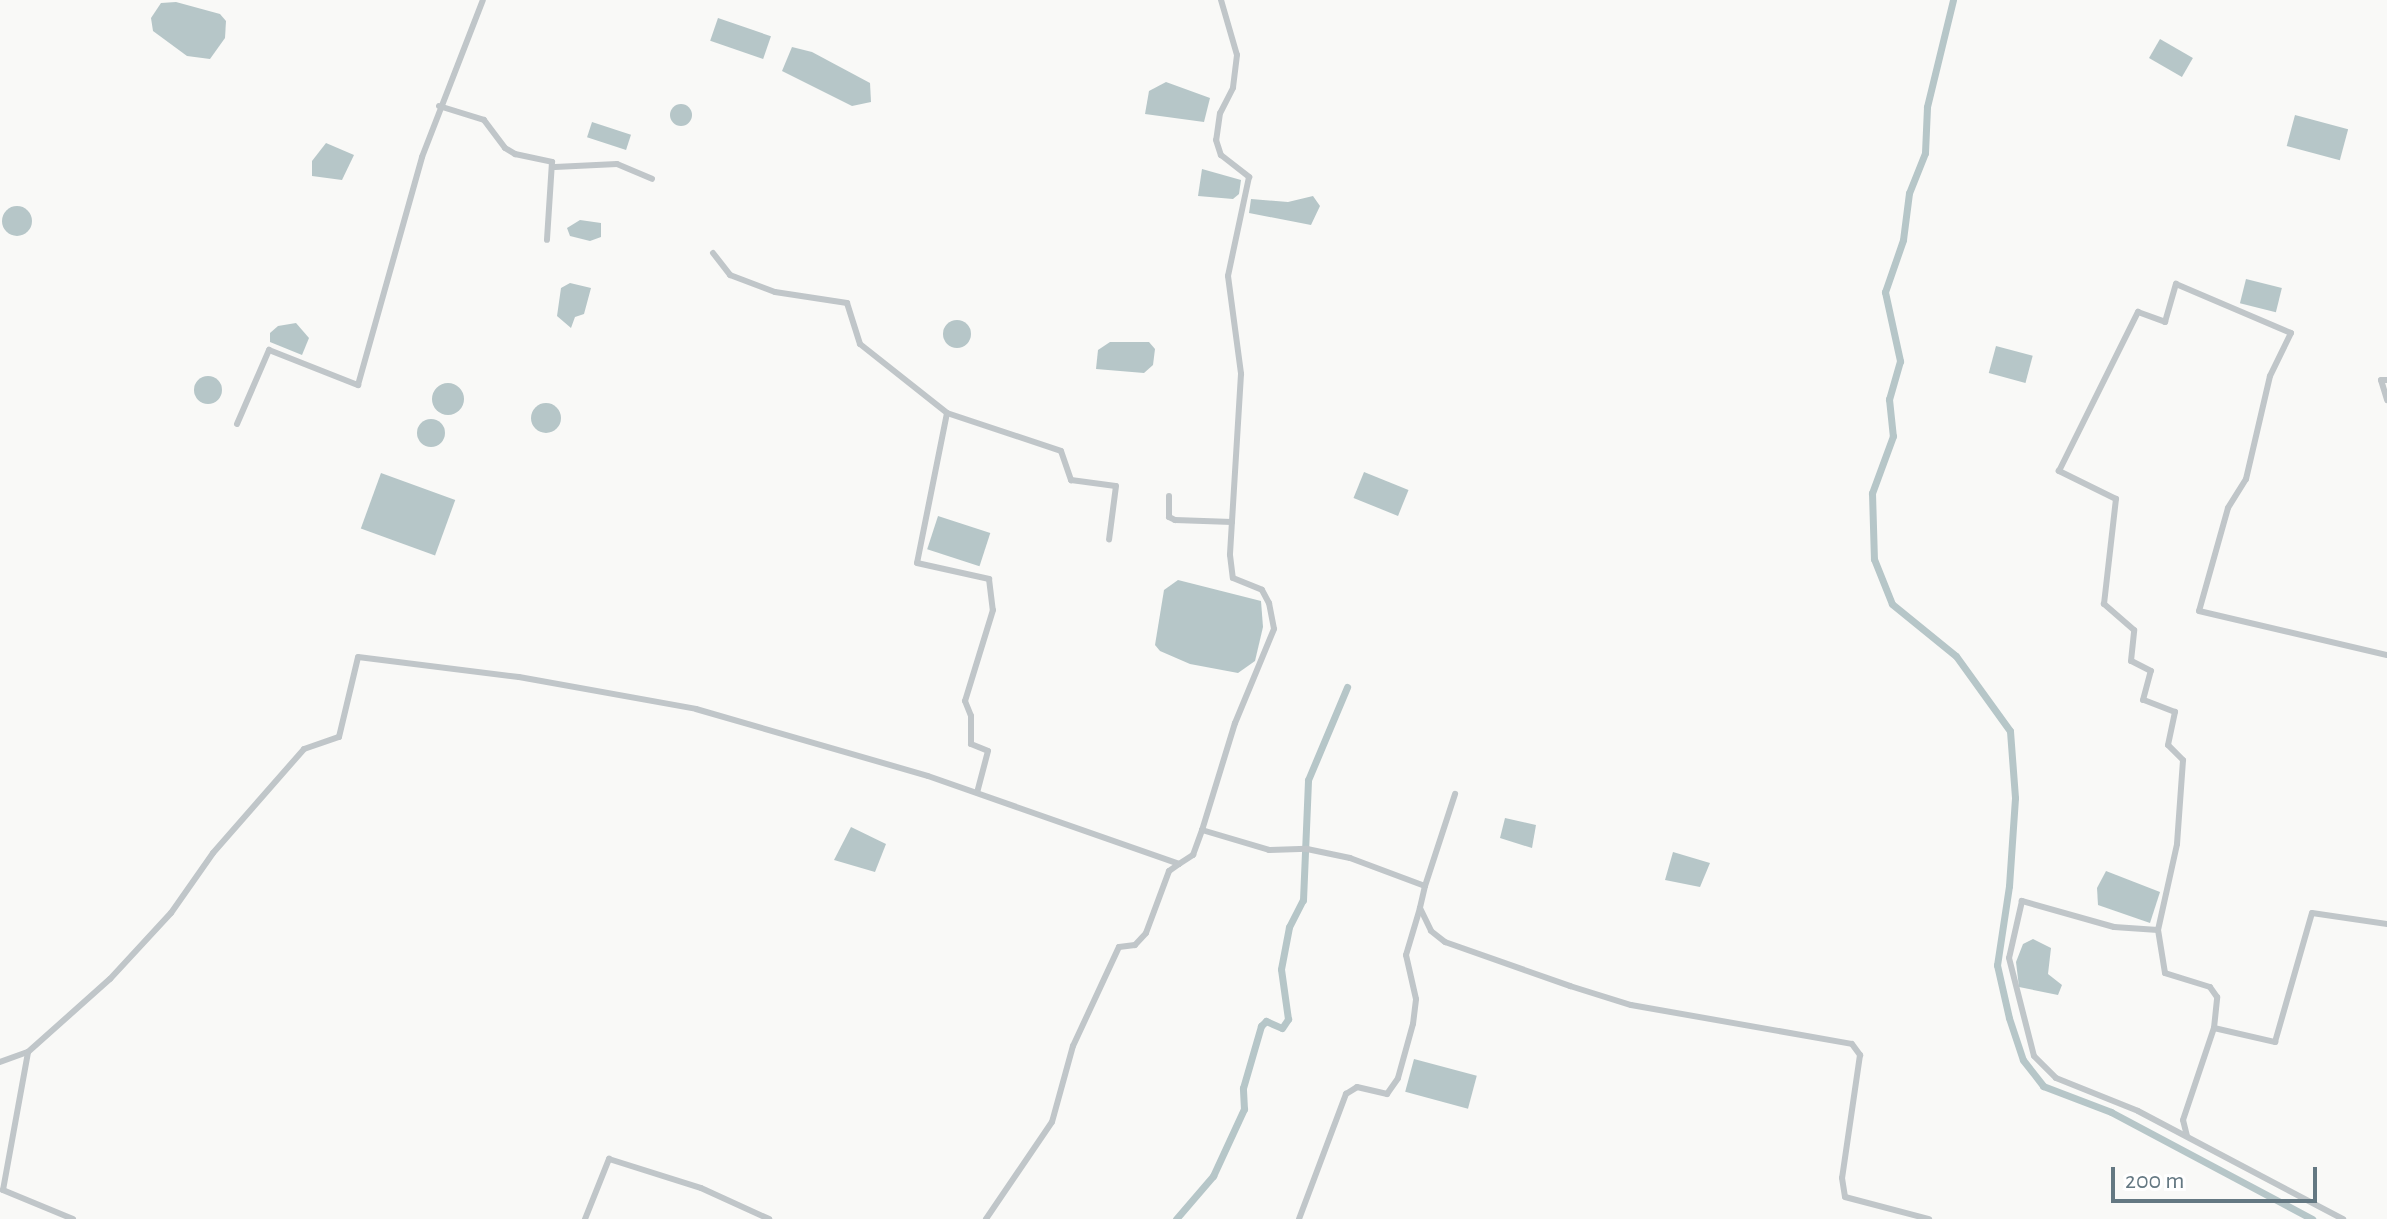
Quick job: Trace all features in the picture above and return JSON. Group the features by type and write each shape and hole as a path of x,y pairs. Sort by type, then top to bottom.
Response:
{"street":[{"path":"237,424 269,350 358,385 400,224 439,106 483,0"},
{"path":"986,1219 1052,1122 1073,1046 1119,947 1135,945 1146,933 1169,871 1193,855 1235,723 1274,629 1262,590 1233,578 1232,522 1241,374 1228,276 1249,177 1221,155 1216,140 1220,113 1233,88 1237,55 1221,0"},
{"path":"439,106 484,120 505,148 555,167 617,164 652,179"},
{"path":"547,240 555,167"},
{"path":"713,253 730,275 764,288 847,303 860,344 947,413 1061,451 1071,480 1116,486 1109,540"},
{"path":"2187,1136 2183,1120 2214,1028 2217,997 2202,982 2165,973 2158,930 2177,844 2183,760 2168,745 2175,712 2143,700 2151,671 2131,661 2134,630 2104,604 2116,499 2059,471 2138,312 2165,322 2176,284 2291,333 2270,376 2246,479 2228,508 2199,611 2387,655"},
{"path":"2387,380 2381,380 2387,400"},
{"path":"947,413 917,563 989,579 993,610 965,701 971,716 971,744 988,751 977,793"},
{"path":"1169,496 1169,517 1175,520 1232,522"},
{"path":"0,1062 28,1052 110,979 171,913 213,853 304,749 339,737 358,657 519,677 696,709 977,793 1179,864"},
{"path":"1299,1219 1346,1094 1357,1087 1387,1094 1398,1078 1413,1024 1416,999 1406,955 1455,794"},
{"path":"1202,830 1269,850 1307,849 1350,858 1425,886"},
{"path":"2158,930 2114,927 2022,901 2009,958 2034,1056 2056,1078 2187,1136 2343,1219"},
{"path":"1420,908 1431,931 1445,942 1600,996 1852,1044 1860,1055 1842,1178 1845,1197 1929,1219"},
{"path":"2214,1028 2275,1042 2312,913 2387,924"},
{"path":"28,1052 3,1190 73,1219"},
{"path":"585,1219 609,1159 701,1188 769,1219"}],"shaded area":[{"path":"176,2 220,14 226,21 225,38 210,59 187,56 153,31 151,18 161,3"},
{"path":"718,18 771,36 763,59 710,41"},
{"path":"2160,39 2193,58 2182,77 2149,58"},
{"path":"792,47 812,52 870,83 871,102 852,106 782,71"},
{"path":"1166,82 1210,98 1204,122 1145,114 1149,91"},
{"path":"677,104 685,104 692,115 685,126 677,126 670,119 670,111"},
{"path":"2295,115 2348,129 2340,160 2287,146"},
{"path":"592,122 631,135 626,150 587,137"},
{"path":"326,143 354,155 342,180 312,176 312,161"},
{"path":"1202,169 1241,180 1239,194 1233,199 1198,196"},
{"path":"1313,196 1320,206 1311,225 1249,213 1251,199 1288,202"},
{"path":"17,206 23,207 31,215 31,227 23,235 17,236 11,235 3,227 2,221 3,215 11,207"},
{"path":"580,220 601,223 601,237 590,241 570,236 567,228"},
{"path":"2246,279 2282,288 2276,312 2240,303"},
{"path":"570,283 591,288 584,314 575,317 571,328 557,316 561,288"},
{"path":"957,320 967,324 971,334 967,344 957,348 947,344 943,334 947,324"},
{"path":"296,323 309,338 302,355 270,342 270,333 278,326"},
{"path":"1110,342 1149,342 1155,349 1153,365 1144,373 1096,369 1098,350"},
{"path":"1996,346 2033,356 2025,383 1989,373"},
{"path":"208,376 218,380 222,390 218,400 208,404 198,400 194,390 198,380"},
{"path":"448,383 459,388 464,399 459,410 448,415 437,410 432,399 437,388"},
{"path":"546,403 552,404 560,412 560,424 552,432 546,433 540,432 532,424 531,418 532,412 540,404"},
{"path":"431,419 441,423 445,433 441,443 431,447 421,443 417,433 421,423"},
{"path":"1364,472 1409,490 1398,516 1354,498"},
{"path":"381,473 455,500 435,555 361,528"},
{"path":"938,516 990,533 979,566 927,549"},
{"path":"1178,580 1261,601 1263,627 1255,661 1238,673 1190,664 1160,651 1155,645 1164,590"},
{"path":"1505,818 1536,825 1532,848 1500,838"},
{"path":"851,827 886,844 875,872 834,860"},
{"path":"1673,852 1710,863 1700,887 1665,880"},
{"path":"2106,871 2160,892 2150,923 2098,905 2097,888"},
{"path":"2033,939 2051,948 2048,974 2062,985 2058,995 2019,987 2016,962 2023,944"},
{"path":"1414,1059 1477,1076 1468,1109 1405,1092"}],"waterway":[{"path":"1953,0 1927,107 1925,153 1909,193 1903,240 1885,292 1900,361 1889,399 1893,436 1872,493 1874,559 1892,604 1956,656 2010,731 2015,798 2009,886 1997,965 2009,1018 2023,1060 2043,1086 2111,1112 2312,1219"},
{"path":"1176,1219 1213,1176 1244,1109 1243,1088 1261,1026 1266,1021 1282,1028 1288,1019 1281,969 1289,927 1303,900 1308,780 1347,687"}]}
